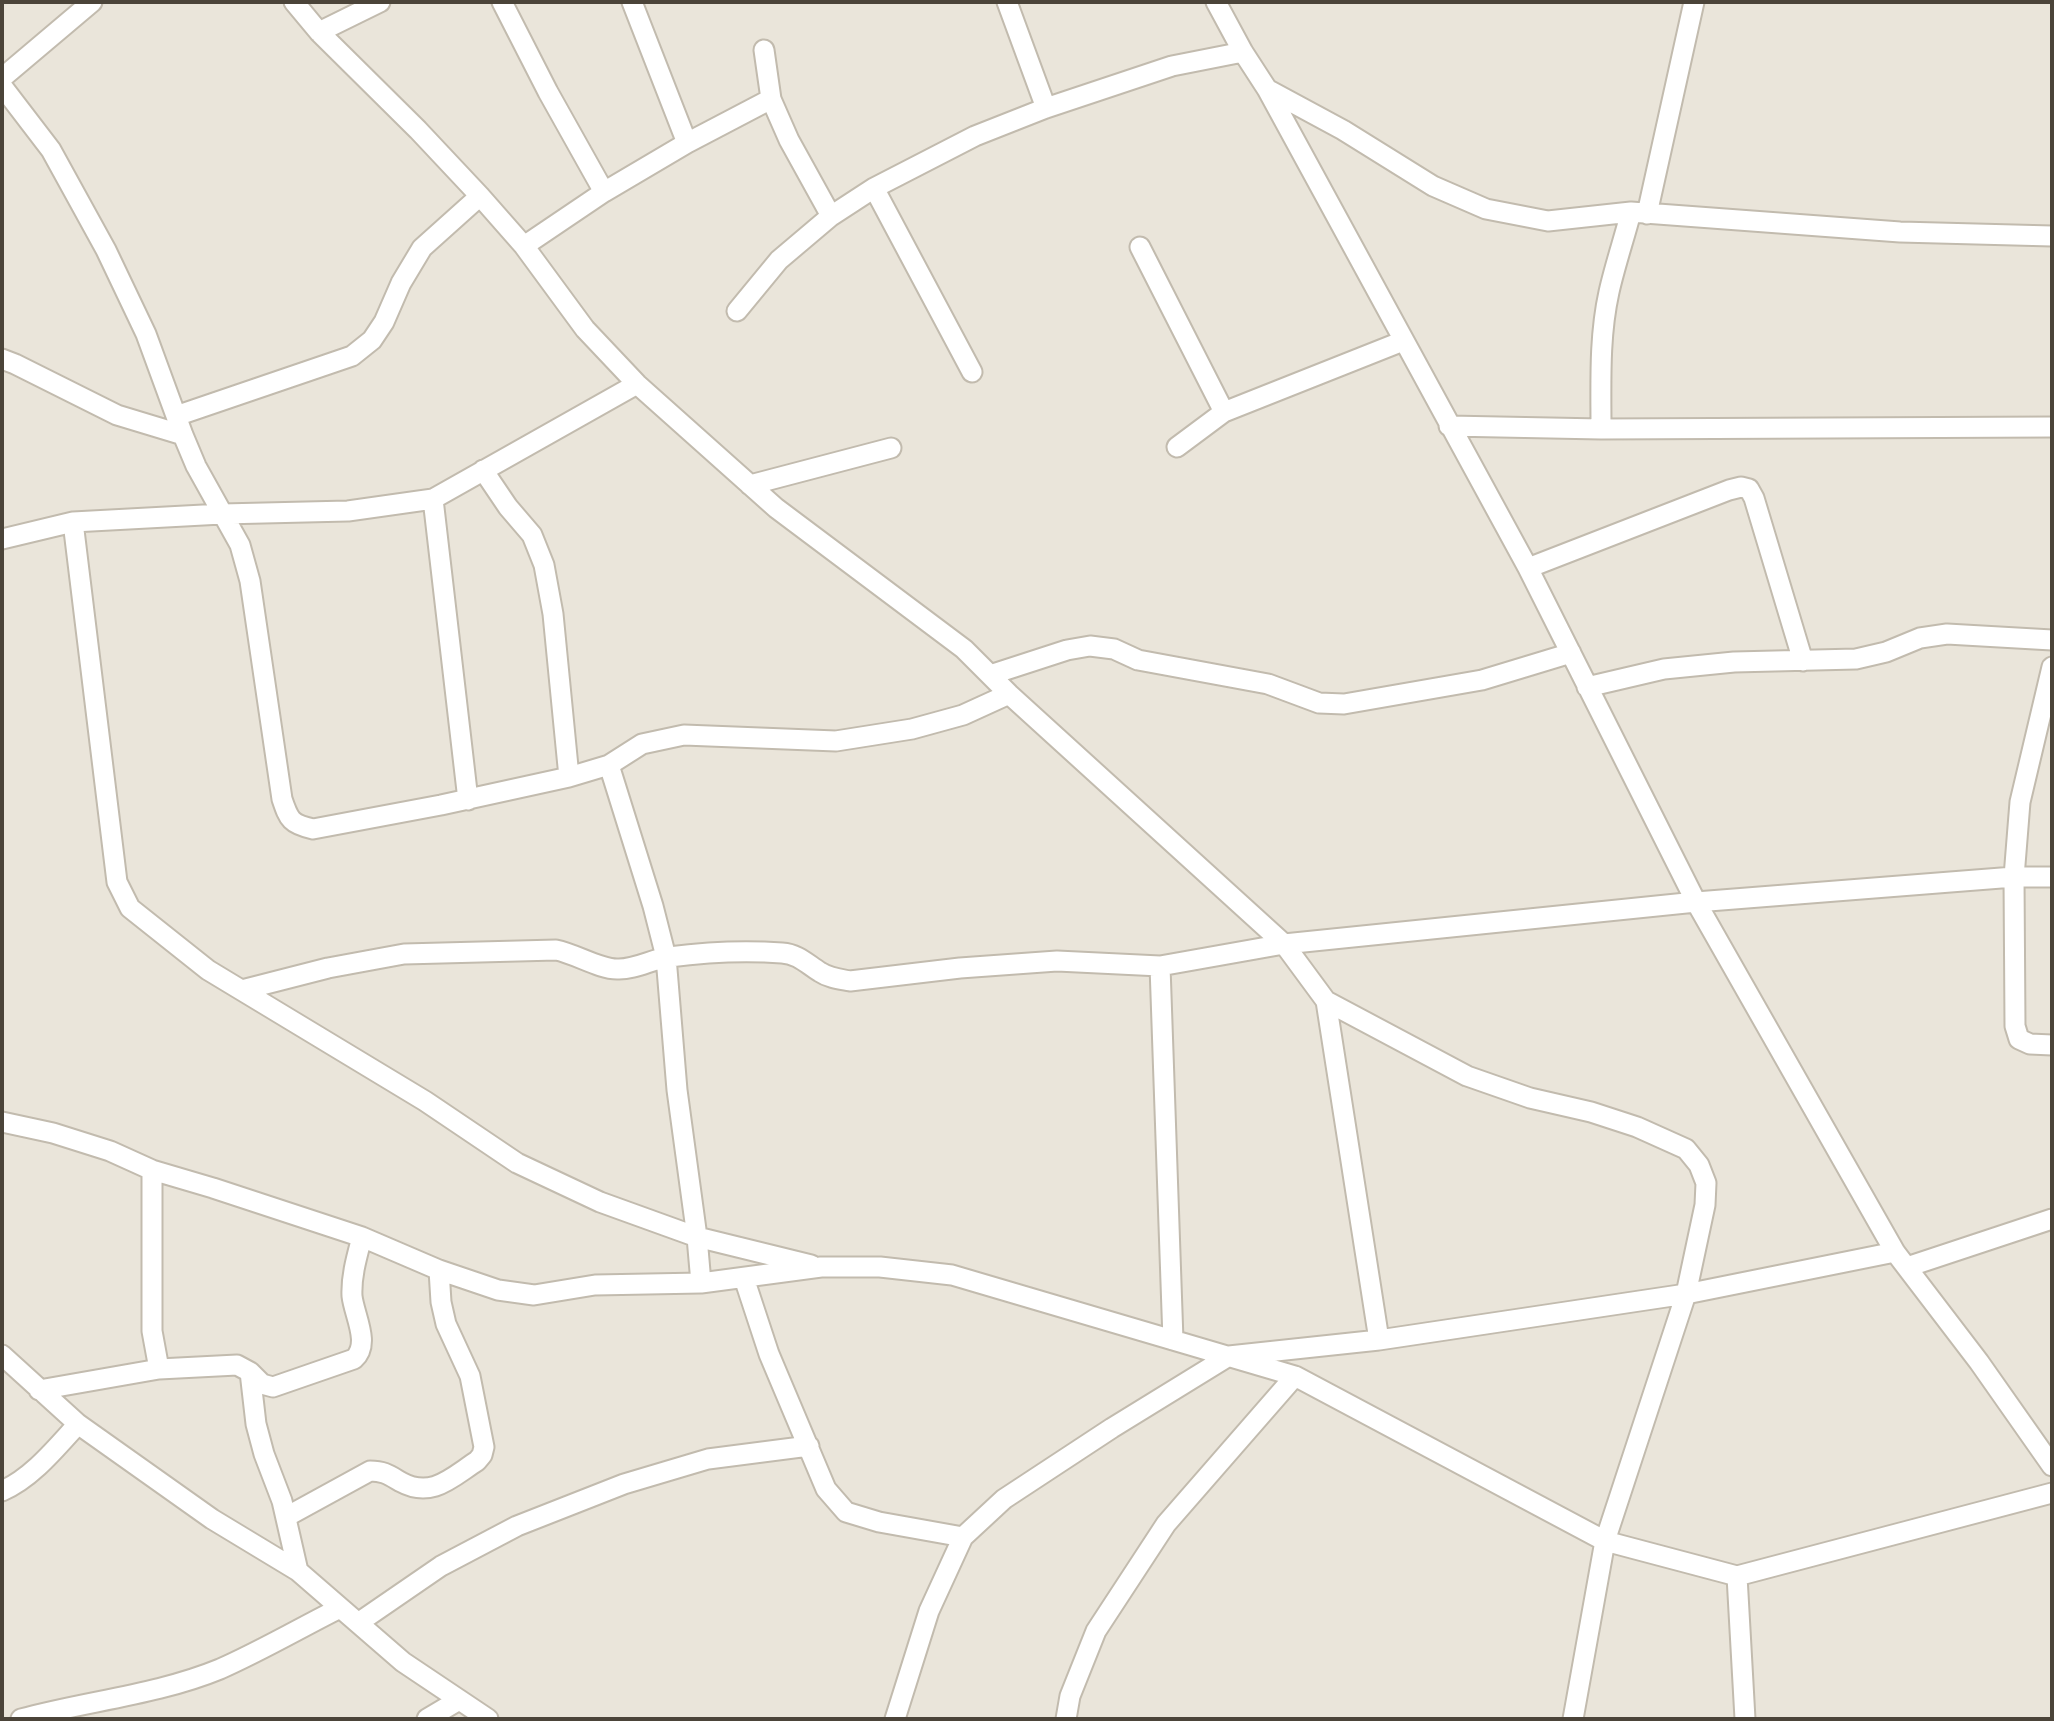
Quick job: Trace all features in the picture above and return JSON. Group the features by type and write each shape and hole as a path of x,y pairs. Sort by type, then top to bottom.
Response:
{"street":[{"path":"2,78 92,2"},
{"path":"294,2 319,32 480,196 524,246 585,329 637,384 776,508 964,649 1009,694 1284,944 1326,1001 1467,1076 1530,1098 1603,1115 1637,1127 1686,1149 1699,1165 1706,1183 1705,1205 1686,1294 1605,1541 1573,1719"},
{"path":"319,32 380,2"},
{"path":"502,2 604,192"},
{"path":"632,2 687,143"},
{"path":"1007,2 1046,108"},
{"path":"1216,2 1267,89 1528,568 1696,902 1901,1260 1979,1362 2052,1466"},
{"path":"1601,429 1601,357 1609,292 1639,213 1694,2"},
{"path":"764,50 771,99 789,140 831,216"},
{"path":"737,311 779,260 831,216 874,188 975,136 1046,108 1172,66 1244,52"},
{"path":"2,86 51,150 106,250 146,334 196,466 240,545 250,581 282,799 287,815 296,825 313,829 468,800 569,777 609,765 642,744 684,735 836,741 912,729 962,715 1009,694"},
{"path":"1267,89 1343,130 1433,186 1486,209 1548,220 1639,213 1900,232 2052,236"},
{"path":"524,246 604,192 687,143 771,99"},
{"path":"874,188 972,372"},
{"path":"176,416 352,356 372,340 384,322 401,283 422,248 480,196"},
{"path":"1140,247 1224,412"},
{"path":"1177,447 1224,412 1404,341"},
{"path":"2,359 117,415 183,435"},
{"path":"2,539 73,522 348,511 433,499 637,384"},
{"path":"1449,426 1601,429 2052,427"},
{"path":"750,485 891,448"},
{"path":"484,470 508,508 532,535 544,565 553,614 569,777"},
{"path":"1528,568 1728,490 1741,487 1749,489 1803,661"},
{"path":"433,499 468,800"},
{"path":"73,522 117,882 130,908 208,970 425,1101 517,1163 600,1202 697,1237 821,1267"},
{"path":"1587,687 1664,669 1734,662 1856,660 1886,652 1920,638 1947,634 2052,640"},
{"path":"990,675 1067,650 1090,646 1114,649 1138,660 1268,684 1319,703 1344,704 1482,680 1571,653"},
{"path":"2052,667 2020,802 2014,877 2015,1026 2020,1039 2031,1044 2052,1045"},
{"path":"609,765 666,957 677,1090 701,1283"},
{"path":"242,990 328,968 404,954 556,950 615,969 629,968 666,957 733,951 786,953 804,959 833,979 850,981 960,968 1057,961 1160,966 1284,944 1696,902 2014,877 2052,877"},
{"path":"1160,966 1173,1340"},
{"path":"1326,1001 1379,1340"},
{"path":"2,1122 53,1133 110,1151 152,1170 362,1237 439,1270 498,1290 534,1294 595,1285 701,1283 821,1267 880,1267 952,1275 1295,1377 1605,1541 1737,1576 2052,1493"},
{"path":"152,1170 152,1331 159,1369"},
{"path":"894,1719 929,1611 963,1538 1004,1499 1229,1356 1379,1340 1901,1260 2052,1219"},
{"path":"39,1391 159,1369 237,1366 250,1372 262,1384 273,1387 354,1359 360,1354 362,1342 352,1297 355,1265 362,1237"},
{"path":"286,1517 370,1471 381,1471 411,1488 432,1489 477,1461 482,1455 484,1447 470,1376 446,1324 439,1270"},
{"path":"744,1278 769,1354 826,1489 846,1512 879,1522 963,1538"},
{"path":"2,1355 78,1424 212,1519 298,1572 402,1662 488,1719"},
{"path":"250,1372 256,1424 264,1454 282,1500 298,1572"},
{"path":"1066,1719 1070,1696 1096,1631 1166,1524 1295,1377"},
{"path":"2,1491 15,1485 78,1424"},
{"path":"358,1623 441,1566 517,1526 624,1484 708,1459 808,1446"},
{"path":"1737,1576 1745,1719"},
{"path":"21,1719 148,1691 219,1669 340,1608"},
{"path":"427,1719 459,1700"}],"shaded area":[{"path":"2,2 2052,2 2052,1719 2,1719"}]}
